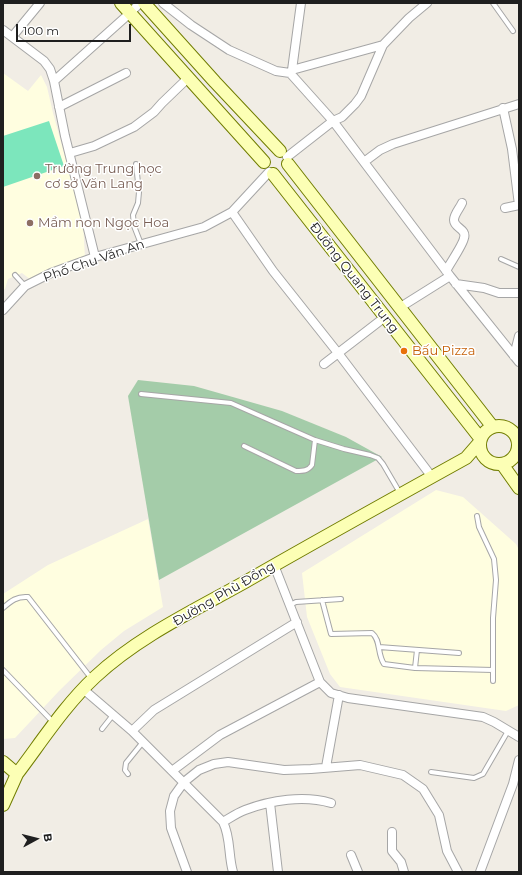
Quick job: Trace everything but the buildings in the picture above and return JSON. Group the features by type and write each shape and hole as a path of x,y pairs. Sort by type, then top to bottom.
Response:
{"main road":[{"name":"Đường Quang Trung","path":"121,3 269,169 480,440"},
{"name":"Đường Quang Trung","path":"144,3 285,158 399,308 492,426"},
{"path":"274,151 285,158 284,172 278,175 269,169 266,157 269,153 274,151"},
{"path":"502,425 515,428 515,434 518,440 517,455 502,464 492,463 485,458 480,451 480,440 485,431 492,426 502,425"},
{"name":"Đường Phù Đổng","path":"3,804 17,774 83,689 92,680 138,644 274,565 466,458 480,440"},
{"name":"Đường Phù Đổng","path":"466,458 485,458"},
{"path":"502,464 519,488"},
{"path":"3,762 17,774"}],"street":[{"path":"12,37 40,3"},
{"path":"54,81 140,3"},
{"path":"163,3 191,25 229,50 276,71 291,72 383,45"},
{"path":"301,3 291,72 333,121 456,284 517,354"},
{"path":"285,158 333,121 342,116 355,104 361,96 383,45 409,18 427,3"},
{"path":"3,30 44,61 50,69 95,257"},
{"path":"59,107 126,73"},
{"path":"70,153 94,146 134,127 154,112 188,78"},
{"path":"364,162 380,150 393,144 519,104"},
{"path":"503,108 512,149 519,205 505,208"},
{"name":"Phố Chu Văn An","path":"3,310 25,286 51,273 95,257 204,227 232,212 269,169"},
{"path":"399,308 448,273 464,238 463,231 455,224 454,221 462,203"},
{"path":"232,212 273,272 338,353 432,477"},
{"path":"456,284 484,288 499,293 519,292"},
{"path":"324,364 385,317"},
{"path":"517,354 519,336"},
{"path":"274,565 320,682 331,693 348,698 483,717 519,737"},
{"path":"132,731 154,710 296,622"},
{"path":"172,771 220,735 320,682"},
{"path":"83,689 132,731 223,822 228,831 230,861 234,872"},
{"path":"326,767 338,695"},
{"path":"480,872 513,784 519,760"},
{"path":"187,872 171,828 170,812 174,796 184,782 199,770 214,764 228,762 284,770 360,765 403,776 423,789 439,815 447,851 458,872"},
{"path":"223,822 244,810 270,803 319,799 331,803"},
{"path":"270,803 278,872"},
{"path":"392,832 392,851 401,862 404,872"},
{"path":"351,855 358,872"}],"lane":[{"path":"493,3 513,31"},
{"path":"136,164 139,192 138,203 133,215 134,226 141,244"},
{"path":"501,259 519,267"},
{"path":"15,275 25,286"},
{"path":"140,394 231,403 315,440 378,458 384,464 400,494"},
{"path":"244,446 296,471 304,472 312,465 315,440"},
{"path":"477,516 479,527 494,559 496,580 493,618 493,680"},
{"path":"3,608 14,599 21,596 28,596 92,680"},
{"path":"290,604 296,602 340,599"},
{"path":"322,600 331,634 372,633 375,635 380,659 384,664 415,668 493,670"},
{"path":"378,647 459,654"},
{"path":"415,668 417,650"},
{"path":"3,670 55,724"},
{"path":"102,729 113,715"},
{"path":"431,772 474,778 483,774 508,730"},
{"path":"128,774 125,770 126,763 143,742"}],"shaded area":[{"name":"Trường Trung học cơ sở Văn Lang","path":"3,73 28,91 41,75 47,87 83,223 85,258 31,280 22,273 8,279 5,289 3,290"},
{"path":"138,380 194,386 282,411 346,437 382,457 159,580 128,396"},
{"path":"436,490 463,497 516,544 519,550 519,705 506,711 340,687 330,674 307,617 302,573"},
{"path":"148,519 163,607 124,631 101,650 59,691 15,738 3,739 3,594 48,565"}],"green space":[{"path":"49,121 64,166 3,187 3,136"}],"place":[{"name":"Trường Trung học cơ sở Văn Lang","path":"37,176"},
{"name":"Mầm non Ngọc Hoa","path":"30,223"},
{"name":"Bấu Pizza","path":"404,351"}]}
